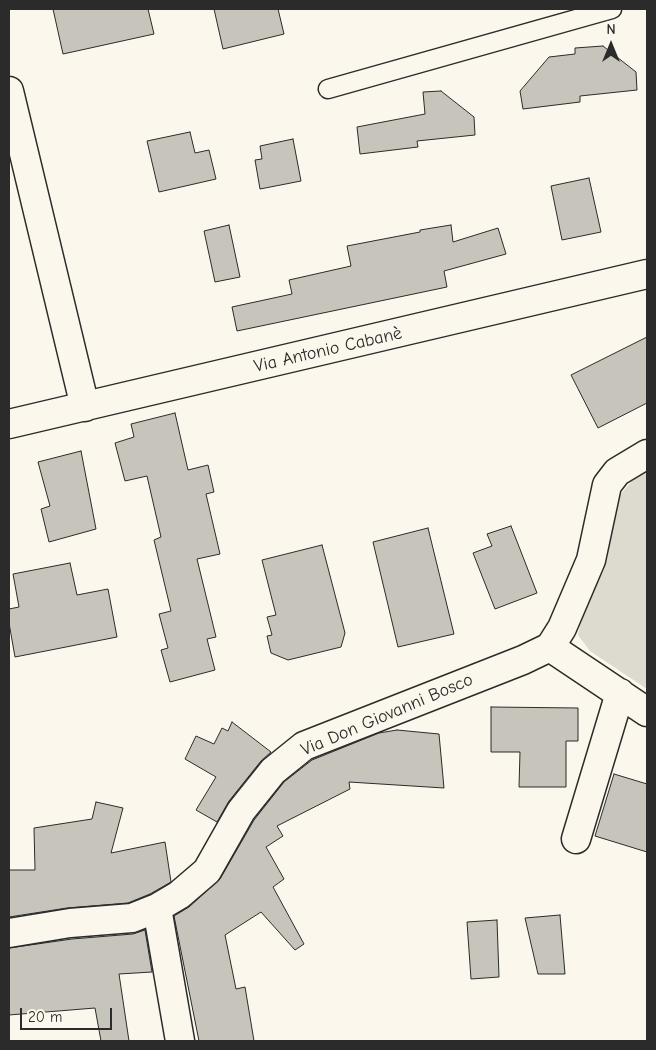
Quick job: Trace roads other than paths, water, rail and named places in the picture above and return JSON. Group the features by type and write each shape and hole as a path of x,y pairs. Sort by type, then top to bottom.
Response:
{"street":[{"path":"9,91 85,407"},
{"name":"Via Antonio Cabanè","path":"9,424 647,274"},
{"path":"647,454 617,472 606,485 591,560 562,628 550,647 647,712"},
{"name":"Via Don Giovanni Bosco","path":"9,933 70,923 132,918 157,908 179,895 207,871 241,811 273,771 304,746 523,660 550,647"},
{"path":"576,839 620,693"},
{"path":"157,908 180,1041"}],"lane":[{"path":"328,89 612,9"}]}
